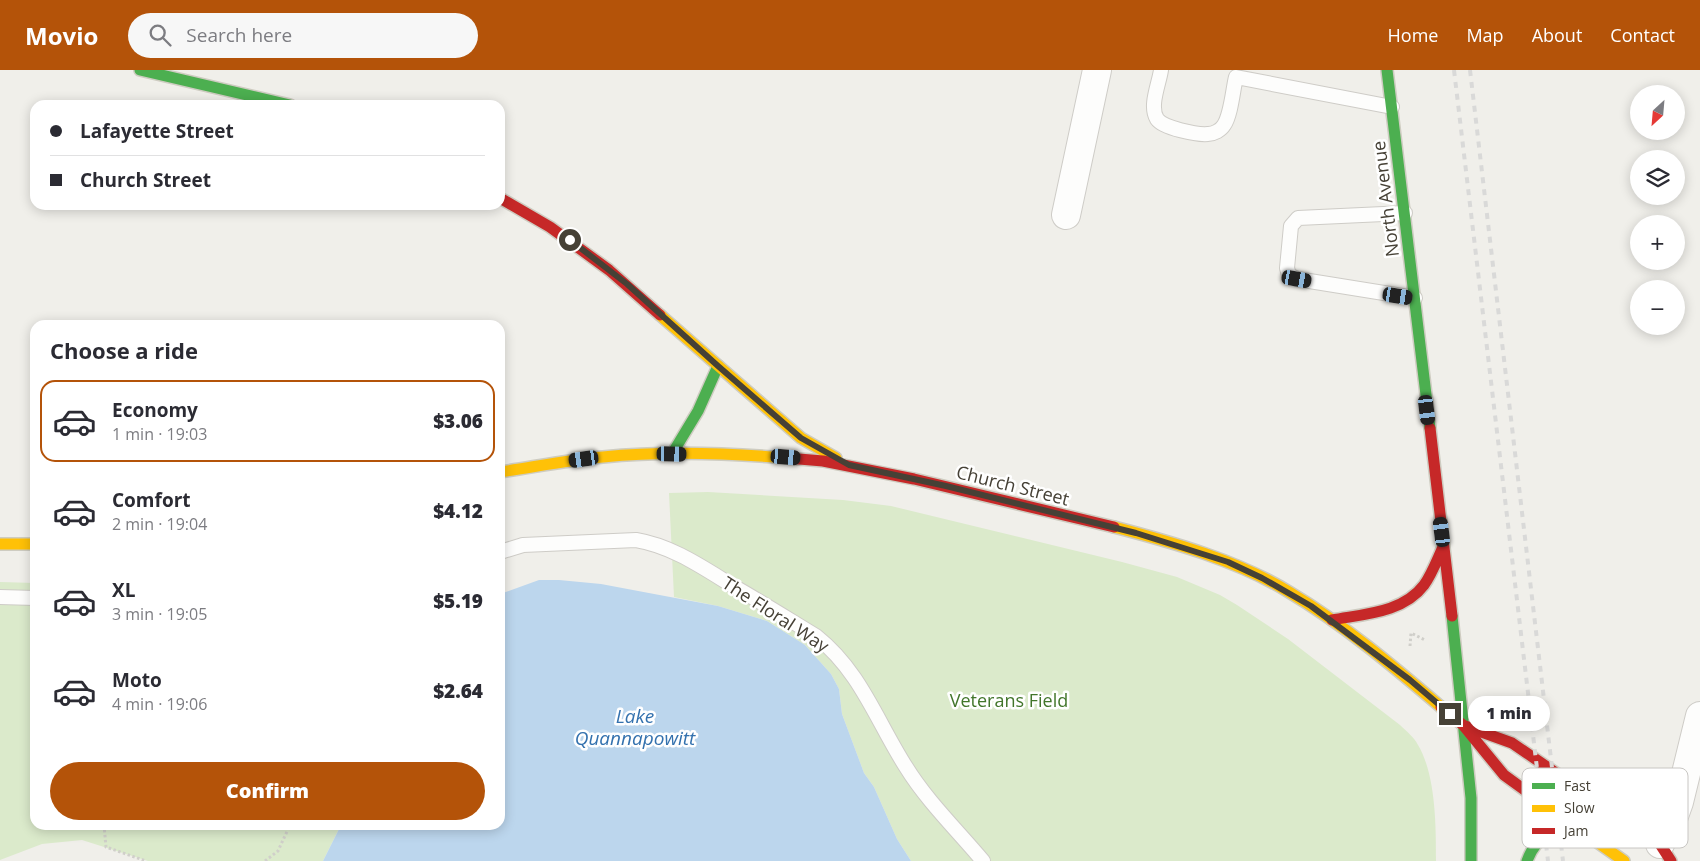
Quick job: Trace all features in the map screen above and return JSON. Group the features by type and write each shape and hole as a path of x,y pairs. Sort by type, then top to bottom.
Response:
{"main road":[{"path":"140,70 269,100"},
{"name":"North Avenue","path":"1387,70 1464,725 1471,798 1471,861"},
{"path":"505,201 550,227 603,265 801,438 849,465"},
{"path":"672,454 698,411 718,366"},
{"name":"Church Street","path":"505,471 601,457 672,454 786,457 849,465 914,479 1136,533 1228,562 1303,601 1332,620 1410,680 1464,725"},
{"path":"0,544 30,544"},
{"path":"1332,620 1386,609 1407,600 1422,586 1443,548"},
{"path":"1464,725 1504,775 1522,788"},
{"path":"1464,725 1512,743 1547,768"},
{"path":"1526,861 1532,848"},
{"path":"1606,848 1624,861"}],"street":[{"path":"1066,215 1097,70"},
{"path":"1687,768 1700,716"}],"lane":[{"path":"1161,70 1154,108 1158,119 1167,126 1208,134 1218,131 1226,122 1234,73 1392,107"},
{"path":"1404,213 1298,218 1291,226 1287,268 1289,274 1297,279 1415,298"},
{"name":"The Floral Way","path":"505,550 523,545 636,540 653,542 701,567 816,636 830,647 853,675 906,767 922,790 983,861"},
{"path":"0,597 30,598"}],"path":[{"path":"1410,646 1411,633 1425,640"},
{"path":"104,830 106,847 146,861"},
{"path":"265,861 278,851 288,830"}],"green space":[{"name":"Veterans Field","path":"708,492 843,500 891,506 1122,562 1177,577 1220,595 1288,639 1400,725 1414,739 1424,757 1432,786 1436,861 911,861 897,839 874,787 864,773 842,714 839,689 831,674 805,645 767,621 718,606 674,597 669,493"},
{"path":"0,582 30,583 30,830 338,830 323,861 148,861 82,840 42,844 0,860"}],"water":[{"name":"Lake Quannapowitt","path":"539,580 601,584 718,606 767,621 805,645 831,674 839,689 842,714 864,773 874,787 897,839 911,861 323,861 338,830 505,830 505,592"}],"railway":[{"path":"1454,70 1537,768"},
{"path":"1470,70 1552,768"},
{"path":"1546,848 1548,861"},
{"path":"1561,848 1563,861"}],"traffic: fast":[{"path":"140,70 269,100"},
{"path":"1387,70 1430,428"},
{"path":"672,454 698,411 718,366"},
{"path":"1452,616 1471,798 1471,861"},
{"path":"1527,861 1533,848"}],"traffic: slow":[{"path":"660,315 801,438 836,458"},
{"path":"505,471 590,458 626,455 672,453 787,458"},
{"path":"1114,527 1204,554 1270,581 1309,604 1348,632 1441,707"},
{"path":"0,544 30,544"},
{"path":"1606,848 1624,861"}],"traffic: jam":[{"path":"505,201 550,227 609,270 660,315"},
{"path":"1430,428 1452,616"},
{"path":"787,458 823,461 914,479 1114,527"},
{"path":"1332,620 1382,611 1405,601 1424,585 1443,547"},
{"path":"1441,707 1463,725 1504,775 1522,788"},
{"path":"1465,726 1512,743 1549,768"},
{"path":"1663,848 1671,861"}],"route":[{"path":"570,240 627,284 801,438 849,465 946,486 1136,533 1228,562 1288,591 1311,606 1410,680 1450,714"}]}
